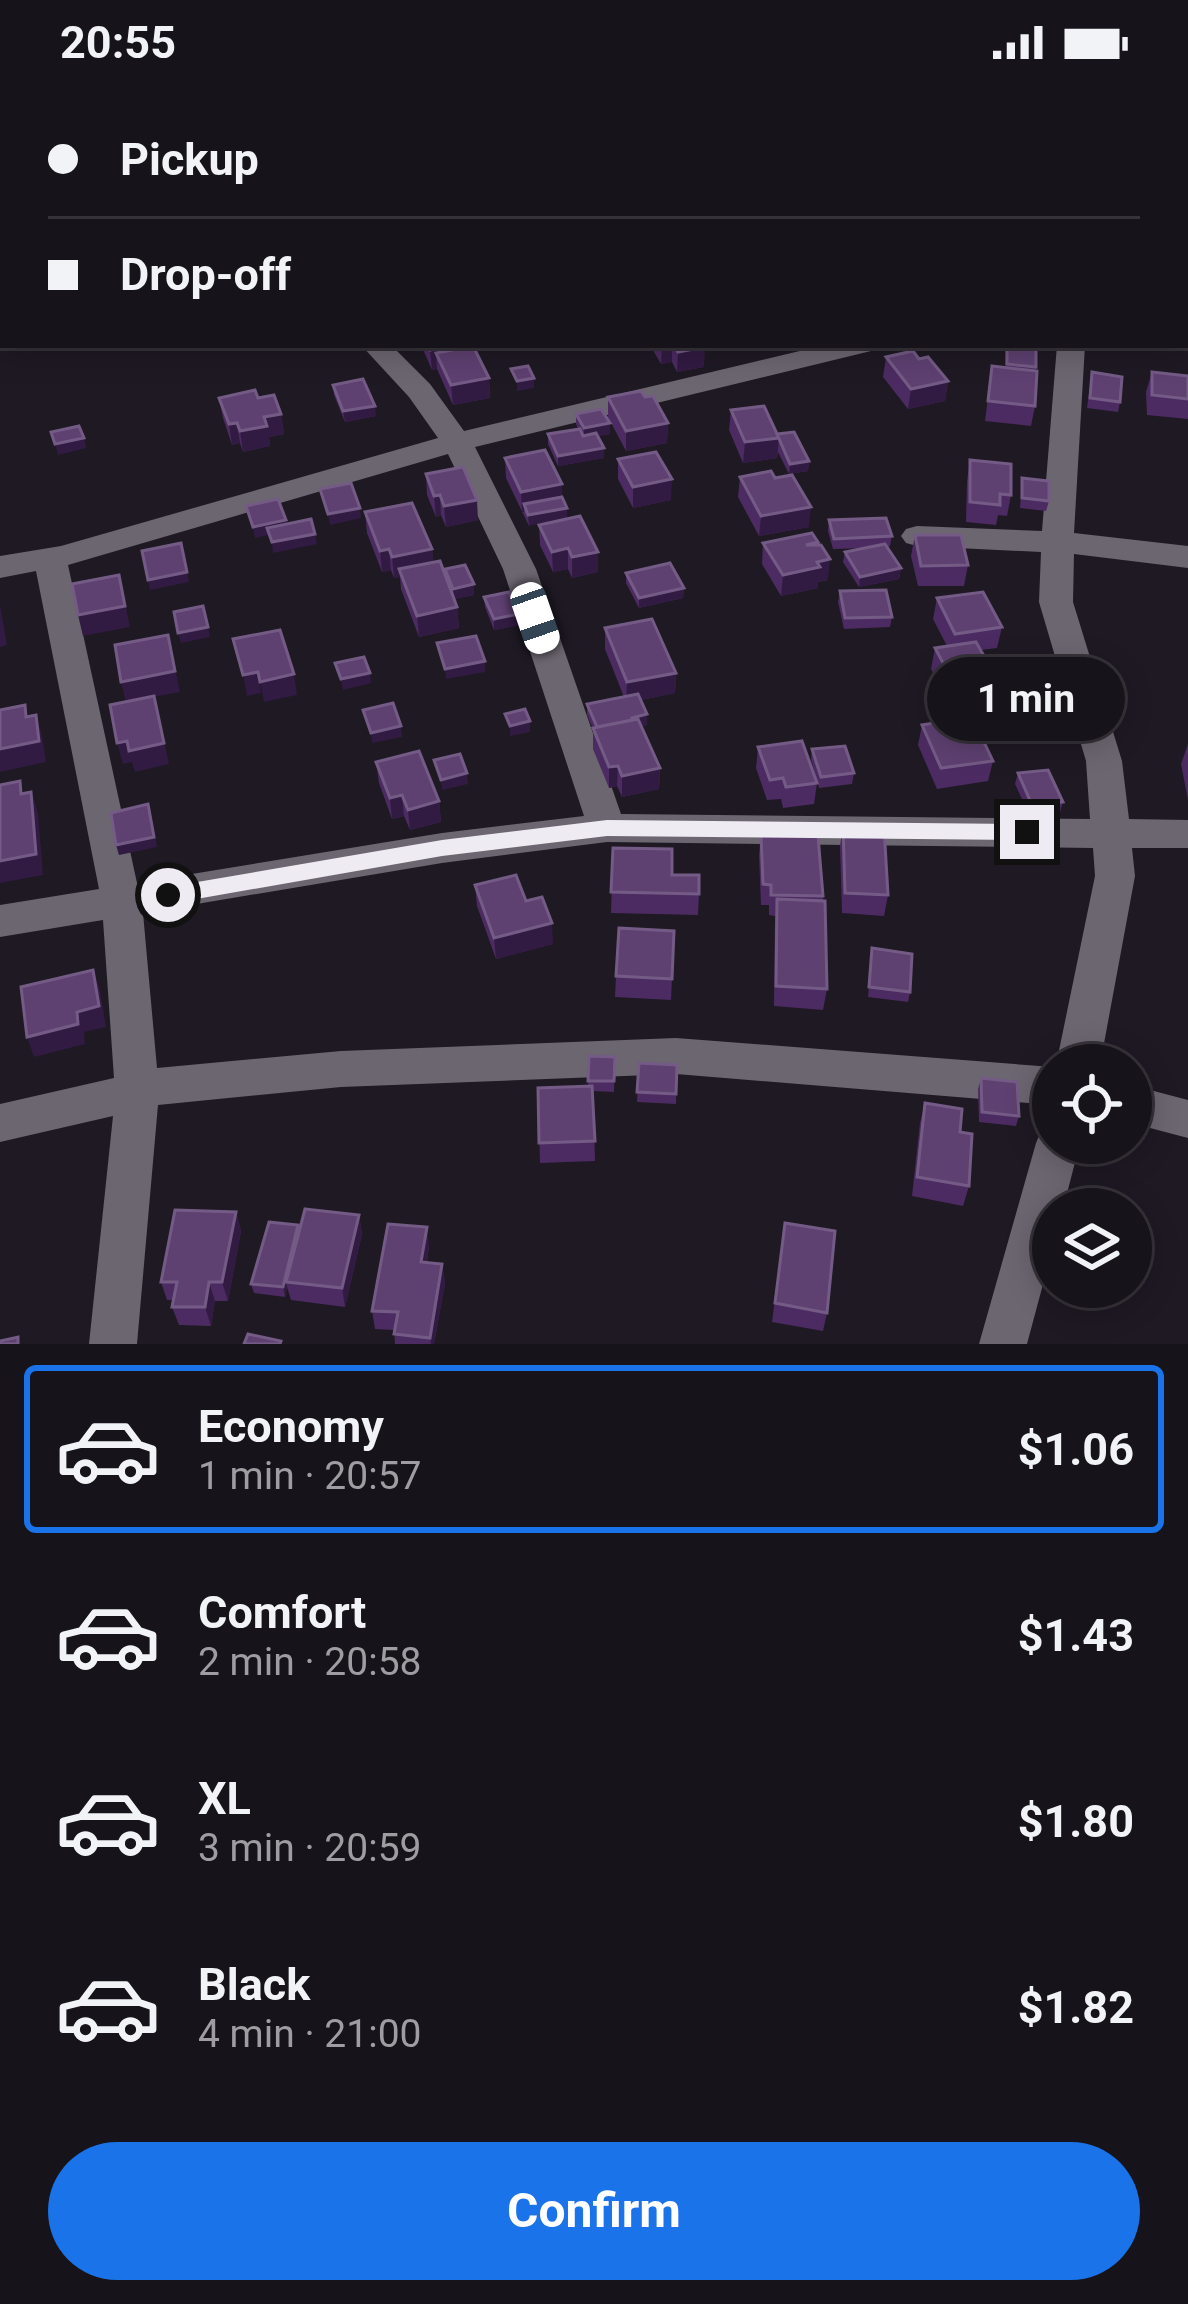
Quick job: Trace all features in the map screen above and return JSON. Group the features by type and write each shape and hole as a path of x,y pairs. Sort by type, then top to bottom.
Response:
{"street":[{"path":"379,348 456,442 506,534 607,828"},
{"path":"0,567 50,558 456,442 848,348"},
{"path":"1071,348 1056,602 1105,761 1115,876 1082,1044"},
{"path":"916,536 1058,542 1188,557"},
{"path":"50,558 122,903 136,1092 113,1344"},
{"path":"0,921 442,848 607,828 1188,834"},
{"path":"0,1123 183,1081 341,1069 676,1057 1032,1084"},
{"path":"1152,1110 1188,1119"},
{"path":"1004,1344 1052,1164"}],"building":[{"path":"474,348 489,378 451,385 436,353"},
{"path":"1007,348 1036,348 1036,367 1007,364"},
{"path":"913,351 919,359 928,357 948,381 911,389 886,357"},
{"path":"528,366 534,378 517,381 511,369"},
{"path":"992,366 1037,371 1035,406 988,401"},
{"path":"1092,372 1122,377 1120,402 1090,398"},
{"path":"1152,372 1188,376 1188,399 1152,395"},
{"path":"363,379 375,406 343,411 333,385"},
{"path":"255,390 258,398 274,395 281,414 264,417 267,426 240,431 237,423 229,424 219,398"},
{"path":"641,391 645,397 653,396 668,423 626,431 608,397"},
{"path":"764,406 779,438 745,442 731,410"},
{"path":"601,409 610,423 584,428 576,414"},
{"path":"79,426 84,438 55,444 51,432"},
{"path":"580,429 583,436 596,433 604,448 558,456 548,434"},
{"path":"794,432 809,461 790,464 777,434"},
{"path":"545,450 562,484 521,492 505,458"},
{"path":"656,452 672,479 633,487 618,459"},
{"path":"970,460 1011,464 1011,495 1000,494 1000,505 970,502"},
{"path":"463,467 477,500 444,506 440,495 434,496 426,474"},
{"path":"771,471 775,478 792,475 811,507 761,516 740,477"},
{"path":"1022,478 1049,481 1049,501 1022,498"},
{"path":"351,483 360,508 328,514 320,489"},
{"path":"562,497 567,508 528,515 524,504"},
{"path":"278,499 286,520 253,527 246,506"},
{"path":"412,503 432,549 392,557 389,549 380,551 365,512"},
{"path":"580,516 598,552 572,557 568,548 552,552 539,525"},
{"path":"886,518 892,536 834,539 829,520"},
{"path":"311,519 315,534 272,542 267,528"},
{"path":"812,533 818,542 806,545 821,545 830,559 817,562 820,567 783,575 763,543"},
{"path":"915,535 961,535 968,565 921,566"},
{"path":"181,543 187,572 148,580 142,551"},
{"path":"885,544 901,568 860,577 845,552"},
{"path":"440,561 457,607 417,616 399,569"},
{"path":"670,563 684,588 639,598 626,573"},
{"path":"465,565 474,584 453,589 445,569"},
{"path":"119,575 125,606 78,615 72,584"},
{"path":"886,590 892,617 845,618 840,591"},
{"path":"509,592 519,614 494,619 484,597"},
{"path":"983,592 1002,627 955,634 937,598"},
{"path":"203,606 208,627 178,633 174,612"},
{"path":"652,619 676,673 627,682 605,628"},
{"path":"280,630 294,674 260,682 258,672 243,675 233,639"},
{"path":"168,635 175,671 121,682 115,645"},
{"path":"476,636 485,661 445,669 437,643"},
{"path":"976,642 1000,684 991,686 999,700 966,706 935,648"},
{"path":"364,657 370,673 341,679 335,663"},
{"path":"1042,680 1062,711 1027,718 1008,686"},
{"path":"638,694 647,714 597,727 587,704"},
{"path":"154,696 164,743 129,751 127,741 117,743 110,705"},
{"path":"393,703 401,726 371,733 363,710"},
{"path":"25,705 26,717 36,715 39,741 0,749 0,710"},
{"path":"525,709 530,721 510,726 505,714"},
{"path":"972,717 993,761 941,768 922,725"},
{"path":"638,719 660,768 622,776 618,766 609,767 593,728"},
{"path":"802,741 817,783 786,787 783,778 770,780 758,747"},
{"path":"845,746 854,773 821,777 812,749"},
{"path":"419,751 439,801 408,810 402,795 390,798 376,762"},
{"path":"460,754 467,773 441,780 434,760"},
{"path":"1048,770 1063,802 1032,805 1018,773"},
{"path":"20,781 21,794 31,792 36,854 0,861 0,785"},
{"path":"148,804 154,837 116,845 111,813"},
{"path":"843,825 884,827 888,895 845,893"},
{"path":"761,835 818,836 823,896 771,895 771,885 763,884"},
{"path":"613,848 672,849 672,875 699,875 699,894 611,892"},
{"path":"516,875 526,901 542,897 552,923 494,938 475,885"},
{"path":"777,899 825,901 827,989 776,986"},
{"path":"619,928 674,931 672,979 616,976"},
{"path":"872,948 912,954 910,992 869,987"},
{"path":"93,970 99,1006 77,1012 78,1024 27,1037 21,987"},
{"path":"589,1056 615,1057 614,1081 588,1081"},
{"path":"639,1063 677,1065 676,1094 637,1092"},
{"path":"981,1078 1017,1082 1019,1116 982,1112"},
{"path":"592,1086 595,1141 539,1143 538,1088"},
{"path":"925,1103 962,1109 960,1132 972,1134 969,1186 917,1177"},
{"path":"305,1209 359,1215 342,1288 286,1282"},
{"path":"175,1210 236,1212 222,1282 209,1282 205,1307 172,1307 177,1282 161,1282"},
{"path":"269,1222 298,1225 283,1287 251,1284"},
{"path":"785,1223 835,1231 827,1313 775,1303"},
{"path":"388,1224 427,1227 421,1262 442,1264 430,1338 394,1334 398,1312 372,1311"},
{"path":"248,1334 281,1341 244,1344"}],"route":[{"path":"168,895 442,848 607,828 1027,832"}]}
